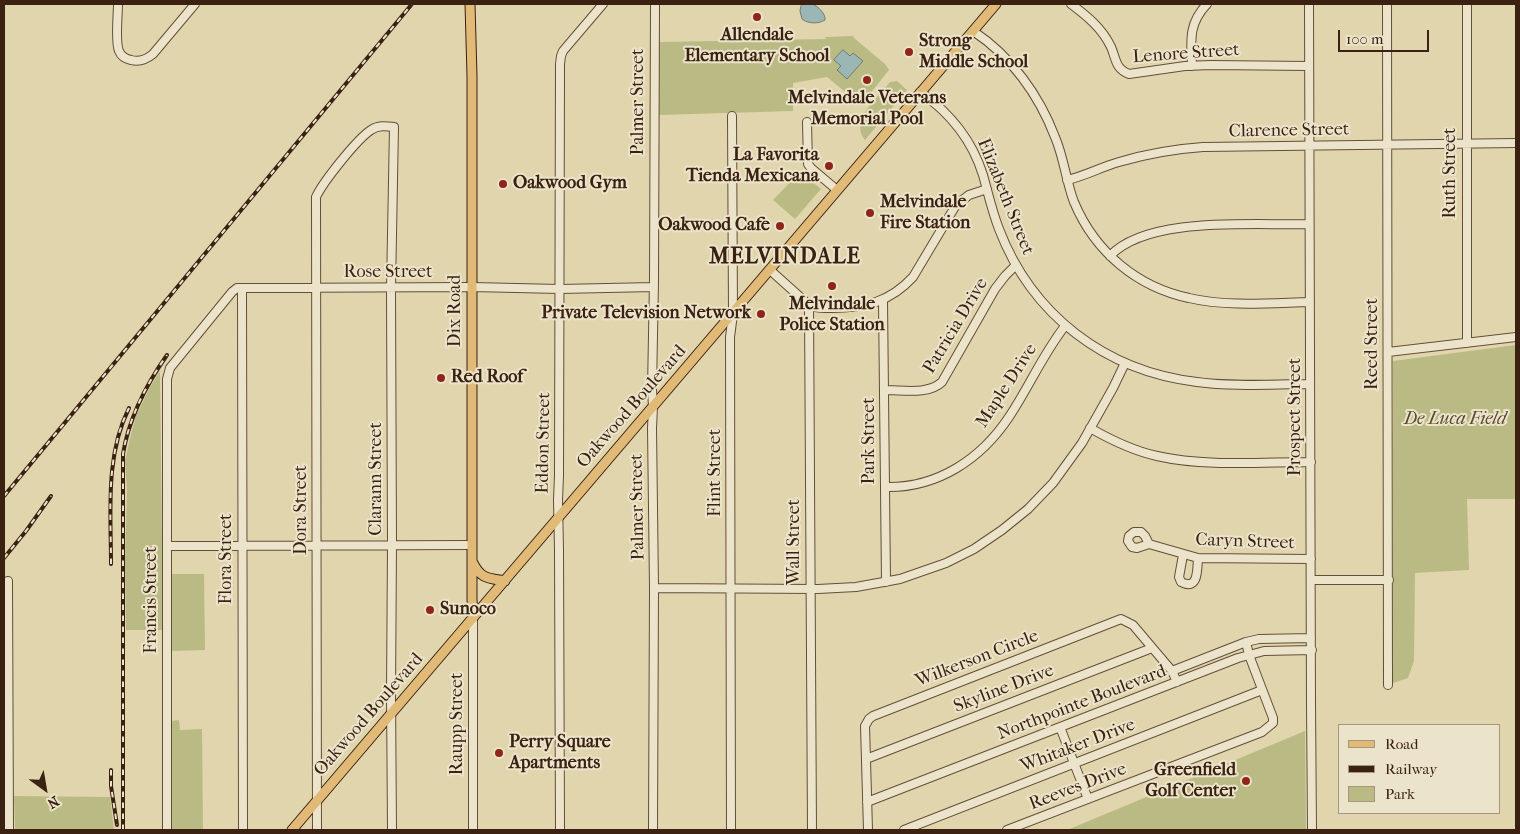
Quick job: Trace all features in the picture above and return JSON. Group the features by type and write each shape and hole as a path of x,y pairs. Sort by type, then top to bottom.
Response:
{"main road":[{"name":"Dix Road","path":"470,4 472,76 473,618"},
{"name":"Oakwood Boulevard","path":"292,830 996,4"},
{"path":"472,562 478,572 485,578 505,581"}],"street":[{"path":"118,4 118,48 120,53 126,58 140,60 153,54 195,4"},
{"name":"Eddon Street","path":"560,830 558,500 561,56 603,4"},
{"name":"Palmer Street","path":"654,4 652,389 654,830"},
{"name":"Lenore Street","path":"1071,4 1090,18 1104,35 1113,52 1117,66 1124,72 1135,75 1211,65 1309,66"},
{"path":"1192,66 1191,39 1193,26 1200,11 1207,4"},
{"name":"Prospect Street","path":"1309,4 1312,830"},
{"name":"Reed Street","path":"1387,4 1388,685"},
{"name":"Ruth Street","path":"1467,4 1467,343"},
{"path":"972,31 1007,59 1035,97 1055,136 1074,202 1084,222 1110,256 1126,270 1157,288 1188,298 1223,303 1310,302"},
{"name":"Elizabeth Street","path":"920,92 943,110 963,134 976,159 999,229 1019,272 1038,299 1066,326 1093,346 1124,363 1160,375 1218,384 1310,384"},
{"name":"Flint Street","path":"731,830 730,337 732,314 732,116"},
{"path":"807,122 808,164 837,190"},
{"name":"Dora Street","path":"317,830 316,198 320,190 360,139 372,129 380,126 394,127"},
{"name":"Clarann Street","path":"392,830 391,288 394,127"},
{"name":"Clarence Street","path":"1067,180 1118,162 1170,150 1203,147 1516,143"},
{"path":"770,270 809,305 817,308 851,308 883,300 899,290 913,277 956,205 969,194 987,189"},
{"path":"1110,256 1133,240 1184,227 1309,224"},
{"name":"Patricia Drive","path":"885,390 927,390 934,388 942,382 995,290 1016,265"},
{"name":"Rose Street","path":"242,288 472,287 560,289 654,287"},
{"name":"Francis Street","path":"166,830 167,379 169,371 232,292 237,288 242,288"},
{"name":"Flora Street","path":"242,288 243,830"},
{"name":"Park Street","path":"883,300 886,582"},
{"name":"Wall Street","path":"809,305 812,830"},
{"name":"Maple Drive","path":"886,487 909,486 934,480 956,469 980,451 1009,417 1047,352 1066,326"},
{"path":"1388,352 1516,337"},
{"path":"654,588 811,589 856,587 917,575 946,564 974,549 1002,530 1028,509 1053,483 1074,456 1113,388 1124,363"},
{"path":"1090,428 1137,450 1159,457 1212,462 1311,462"},
{"name":"Caryn Street","path":"1149,544 1198,558 1311,559"},
{"path":"167,546 472,545"},
{"path":"1182,554 1179,577 1181,582 1185,584 1190,584 1195,580 1198,558"},
{"path":"1311,580 1389,580"},
{"path":"8,581 9,830"},
{"name":"Raupp Street","path":"473,618 473,830"},
{"name":"Wilkerson Circle","path":"868,830 866,726 869,719 873,716 1121,619 1132,624 1172,672 1177,682"},
{"name":"Northpointe Boulevard","path":"1172,672 1246,642 1259,639 1312,638"},
{"name":"Reeves Drive","path":"1007,830 1253,735 1269,727 1273,723 1273,718 1249,655 1246,642"},
{"name":"Skyline Drive","path":"866,759 1152,648"},
{"name":"Northpointe Boulevard","path":"867,802 1249,655 1264,651 1312,650"},
{"name":"Whitaker Drive","path":"904,830 1262,690"},
{"path":"1060,728 1088,799"}],"green space":[{"path":"853,36 885,64 889,70 861,105 827,77 793,83 793,111 659,115 659,42 826,39 825,37"},
{"path":"897,81 907,90 865,140 861,133 860,125 863,117 890,82"},
{"path":"800,172 821,189 795,219 773,200"},
{"name":"De Luca Field","path":"1516,345 1516,499 1467,499 1469,570 1415,573 1414,661 1408,678 1393,683 1393,361"},
{"path":"160,371 163,630 126,630 127,491 125,461 136,416"},
{"path":"172,574 204,574 205,650 171,651"},
{"path":"179,720 180,730 202,729 203,830 171,830 171,721"},
{"name":"Greenfield Golf Center","path":"1305,731 1306,830 1067,830"},
{"path":"14,796 110,797 114,830 15,830"}],"water":[{"path":"802,4 817,6 823,13 825,20 814,23 802,19 800,11"},
{"path":"843,50 850,56 853,53 863,61 847,79 837,70 841,66 834,60"}],"railway":[{"path":"4,496 412,4"},
{"path":"123,830 123,454 129,427 139,402 167,355"},
{"path":"111,564 110,504 113,465 121,426 129,408"},
{"path":"4,558 51,496"},
{"path":"111,770 111,786 117,825"}],"place":[{"name":"Allendale Elementary School","path":"757,17"},
{"name":"Strong Middle School","path":"909,52"},
{"name":"Melvindale Veterans Memorial Pool","path":"867,80"},
{"name":"La Favorita Tienda Mexicana","path":"829,166"},
{"name":"Oakwood Gym","path":"503,184"},
{"name":"Melvindale Fire Station","path":"870,213"},
{"name":"Oakwood Cafe","path":"780,226"},
{"name":"Melvindale Police Station","path":"832,286"},
{"name":"Private Television Network","path":"761,314"},
{"name":"Red Roof","path":"441,378"},
{"name":"Sunoco","path":"430,610"},
{"name":"Perry Square Apartments","path":"499,753"},
{"name":"Greenfield Golf Center","path":"1246,781"}],"district":[{"name":"MELVINDALE","path":"785,258"}]}
